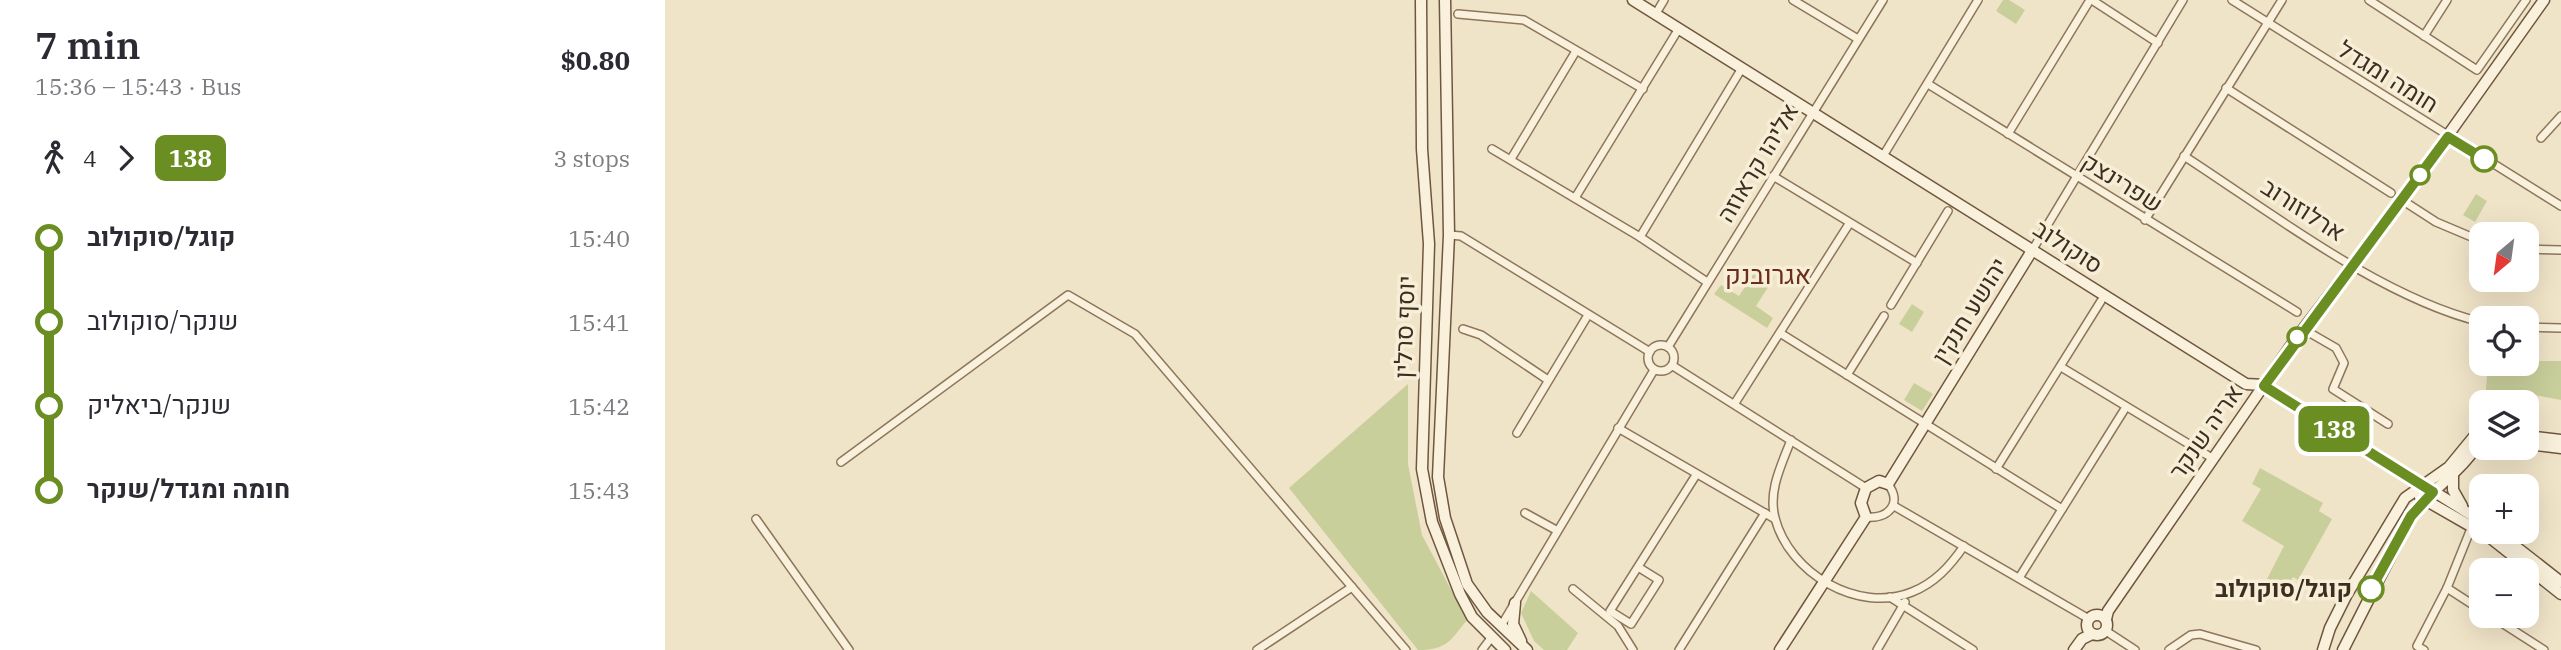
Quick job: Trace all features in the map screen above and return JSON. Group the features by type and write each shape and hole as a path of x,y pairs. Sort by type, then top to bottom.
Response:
{"street":[{"name":"יוסף סרלין","path":"1421,0 1422,149 1429,244 1422,469 1431,522 1460,594 1472,617 1505,650"},
{"name":"יוסף סרלין","path":"1445,0 1449,235 1438,477 1445,518 1467,583 1501,626 1525,649"},
{"name":"סוקולוב","path":"1633,0 2246,384 2264,386 2469,515"},
{"path":"1655,15 1664,0"},
{"path":"1793,0 1858,39"},
{"name":"אליהו קראוזה","path":"1668,347 1811,111 1883,0"},
{"path":"1883,156 1978,0"},
{"path":"2008,134 2091,0 2158,43"},
{"name":"יהושע חנקין","path":"2153,54 2186,0"},
{"name":"יהושע חנקין","path":"1888,484 2186,0"},
{"name":"חומה ומגדל","path":"2232,0 2561,206"},
{"path":"2145,219 2282,0"},
{"path":"2368,0 2477,70 2526,0"},
{"path":"2424,36 2447,0"},
{"name":"אריה שנקר","path":"2106,619 2108,611 2303,329 2402,200 2544,0"},
{"path":"1458,14 1524,20 1643,89"},
{"path":"1575,198 1678,30"},
{"path":"1511,159 1576,51"},
{"path":"1640,237 1742,68"},
{"name":"שפרינצק","path":"1928,84 2297,312"},
{"path":"2226,88 2391,193"},
{"path":"2541,138 2561,116"},
{"path":"1492,149 1640,237 1707,282"},
{"name":"ארלוזורוב","path":"2184,156 2354,265 2435,309 2469,319"},
{"path":"1773,176 1917,263"},
{"path":"2402,200 2436,222 2469,236"},
{"path":"1891,305 1948,211"},
{"path":"1448,215 1461,236 1650,352"},
{"path":"1735,403 1849,224"},
{"path":"1429,244 1449,235 1461,236"},
{"path":"2539,249 2561,250"},
{"path":"841,462 1068,295 1135,334 1406,650"},
{"path":"1997,469 2101,301"},
{"path":"1517,433 1588,315"},
{"path":"1847,375 1884,316"},
{"path":"2539,327 2561,328"},
{"path":"1463,329 1481,335 1548,380"},
{"path":"2303,329 2336,348 2343,358 2343,367 2333,389 2388,424"},
{"path":"1780,333 2062,509"},
{"path":"1656,346 1668,347 1674,353 1673,366 1662,372 1654,370 1649,364 1650,352 1656,346"},
{"path":"1673,366 1866,488"},
{"path":"2061,367 2212,458"},
{"path":"1482,650 1501,626 1654,370"},
{"path":"2019,578 2126,407"},
{"path":"1618,428 1775,519"},
{"path":"2539,437 2561,440"},
{"path":"1791,440 1774,483 1775,519 1790,550 1823,583 1859,595 1890,596 1909,593 1939,576 1964,546"},
{"path":"2343,650 2371,589 2411,516 2429,489 2469,443"},
{"path":"2539,445 2561,448"},
{"path":"2323,650 2330,628 2346,596 2385,527 2412,492 2429,489 2453,475 2469,455"},
{"path":"1638,567 1659,580 1631,624 1610,611 1696,475"},
{"path":"2453,475 2453,490 2464,510"},
{"path":"1879,481 1888,484 1895,496 1894,506 1885,515 1866,517 1861,503 1866,488 1879,481"},
{"name":"סוקולוב","path":"2412,492 2469,520"},
{"path":"1894,506 2089,619"},
{"path":"1525,513 1556,530"},
{"path":"1679,650 1765,513"},
{"path":"1780,650 1866,517"},
{"path":"756,519 849,650"},
{"path":"2421,648 2469,541"},
{"name":"סוקולוב","path":"2501,544 2561,594"},
{"path":"2512,544 2561,582"},
{"path":"1257,650 1352,587"},
{"path":"2447,588 2469,602"},
{"path":"1573,589 1618,626 1633,650"},
{"path":"1877,650 1909,593"},
{"path":"1890,596 1973,650"},
{"path":"1515,603 1513,624 1525,649"},
{"path":"2092,634 2087,627 2089,619 2097,615 2106,619 2106,631"},
{"path":"2510,628 2544,650"},
{"path":"2074,650 2082,639 2092,634 2101,635 2106,631"},
{"path":"2106,631 2135,650"},
{"path":"2169,650 2191,635 2200,634 2256,650"}],"green space":[{"path":"2003,0 2009,0 2025,10 2016,24 1996,11"},
{"path":"2476,194 2487,201 2475,222 2463,215"},
{"path":"1758,267 1774,278 1756,306 1773,318 1767,328 1714,294 1721,285 1739,296"},
{"path":"1912,304 1924,312 1912,332 1899,324"},
{"path":"2539,361 2561,361 2561,400 2539,396 2539,390 2486,390 2487,376 2539,376"},
{"path":"1914,383 1933,394 1922,411 1904,400"},
{"path":"1408,384 1408,464 1422,535 1467,620 1447,643 1428,650 1418,650 1289,488"},
{"path":"2260,468 2323,503 2319,511 2332,519 2298,580 2293,577 2286,589 2267,579 2284,546 2242,521 2261,489 2252,484"},
{"path":"1531,591 1578,633 1567,650 1544,650 1534,641 1521,613"}],"bus line":[{"name":"138","path":"2371,589 2411,516 2433,492 2264,386 2295,340 2448,137 2484,159"}],"place":[{"name":"קוגל/סוקולוב","path":"2371,589"}],"district":[{"name":"אגרובנק","path":"1768,275"}]}
